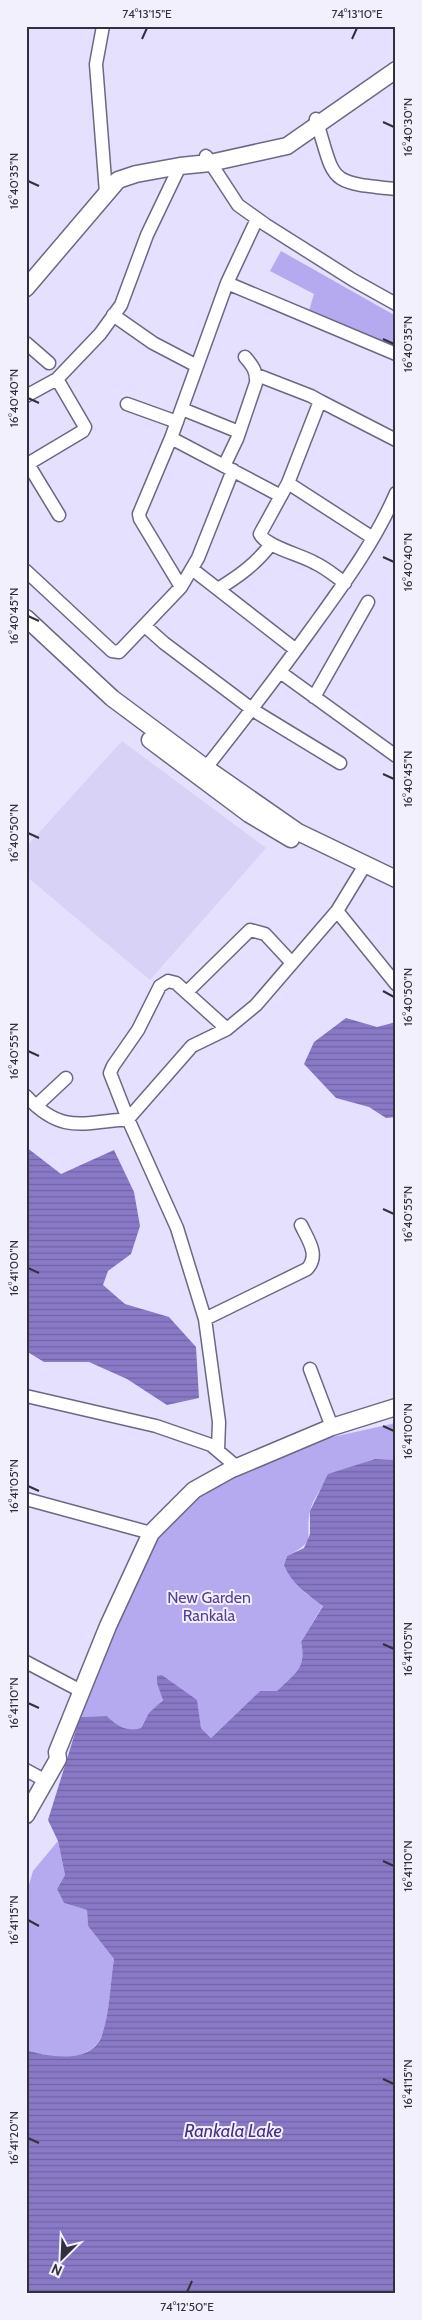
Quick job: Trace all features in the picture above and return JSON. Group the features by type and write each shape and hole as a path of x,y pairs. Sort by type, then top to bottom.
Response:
{"main road":[{"path":"317,123 396,61"},
{"path":"26,288 106,185 129,176 180,166 290,136 317,123 396,70"},
{"path":"26,272 106,185 161,159 208,159"},
{"path":"26,618 121,706 249,814 310,850 363,869 388,882 396,892"},
{"path":"26,632 108,707 202,773"},
{"path":"26,1815 58,1759 57,1752 81,1691 151,1534 194,1490 237,1467 332,1427 396,1407"}],"street":[{"path":"103,26 96,64 106,185"},
{"path":"317,123 329,163 339,178 355,185 396,188"},
{"path":"208,159 233,199 257,219 353,280 396,304"},
{"path":"26,396 56,379 100,334 114,315 121,304 147,235 180,166"},
{"path":"181,587 140,519 139,514 171,438 227,283 257,219"},
{"path":"227,283 396,354"},
{"path":"114,315 152,343 197,366"},
{"path":"26,343 49,363"},
{"path":"245,357 257,375 311,396 396,440"},
{"path":"26,571 112,651 119,652 181,587 192,569 211,528 257,375"},
{"path":"56,379 85,427 83,431 27,464 59,515"},
{"path":"320,401 288,483 260,534 263,539 271,544 316,563 345,583"},
{"path":"128,404 177,422"},
{"path":"182,408 239,432"},
{"path":"171,438 281,496"},
{"path":"288,483 373,538"},
{"path":"202,773 253,710 345,583 386,517 395,496"},
{"path":"218,589 244,573 261,557 271,544"},
{"path":"192,569 296,650"},
{"path":"314,697 368,602"},
{"path":"145,626 164,643 253,710 340,763"},
{"path":"280,672 396,756"},
{"path":"26,1096 50,1118 71,1125 128,1119 192,1046 227,1029 256,1005 337,911 363,869"},
{"path":"337,911 396,984"},
{"path":"187,992 250,930 265,934 292,964"},
{"path":"218,1451 219,1422 205,1320 177,1228 128,1119 110,1073 132,1039 160,986 168,981 176,983 227,1029"},
{"path":"36,1106 66,1078"},
{"path":"205,1320 307,1269 314,1262 314,1255 301,1225"},
{"path":"310,1369 332,1427"},
{"path":"26,1396 156,1426 210,1444 237,1467"},
{"path":"26,1499 151,1534"},
{"path":"26,1662 81,1691"},
{"path":"26,1770 46,1781"}],"shaded area":[{"path":"122,741 266,848 150,980 26,876 26,847"}],"green space":[{"path":"281,251 396,316 396,351 308,314 314,294 270,271"},
{"name":"New Garden Rankala","path":"396,1423 396,1460 375,1459 329,1475 311,1506 307,1542 297,1551 287,1556 284,1565 305,1593 323,1605 301,1642 301,1665 294,1675 277,1691 260,1691 211,1738 201,1728 196,1700 162,1675 163,1699 145,1720 141,1728 127,1729 115,1723 107,1716 80,1717 72,1714 142,1551 194,1490 246,1468 328,1438"},
{"path":"58,1841 65,1875 57,1889 64,1903 87,1910 88,1926 114,1959 108,2012 100,2039 94,2047 86,2052 66,2057 56,2057 26,2050 26,1895 33,1871"}],"water":[{"path":"346,1018 377,1027 396,1022 396,1117 386,1118 369,1107 336,1098 304,1064 314,1042"},
{"path":"26,1147 61,1174 114,1150 134,1192 140,1226 131,1254 108,1271 103,1285 125,1304 169,1317 196,1347 199,1398 167,1405 127,1379 89,1362 44,1362 26,1351"},
{"name":"Rankala Lake","path":"375,1459 396,1460 396,2294 26,2294 26,2050 46,2055 68,2056 79,2055 97,2045 107,2017 114,1959 88,1926 87,1910 64,1903 57,1889 65,1875 58,1841 48,1820 80,1717 107,1716 115,1723 127,1729 141,1728 149,1713 163,1700 157,1683 157,1676 162,1675 197,1700 201,1728 211,1738 260,1691 277,1691 294,1675 301,1665 301,1642 323,1606 300,1588 291,1577 284,1565 287,1556 304,1548 310,1534 310,1511 328,1474"}]}
